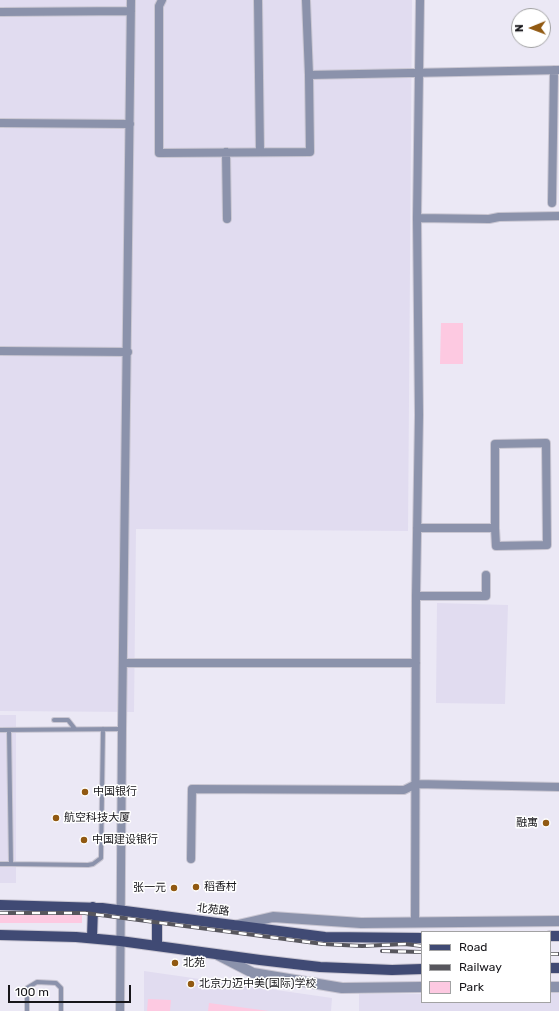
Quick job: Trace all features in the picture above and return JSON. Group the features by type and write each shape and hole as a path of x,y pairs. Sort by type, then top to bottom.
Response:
{"main road":[{"name":"北苑路","path":"0,905 93,907 325,936 421,938"},
{"path":"92,938 93,907"},
{"path":"157,915 157,946"},
{"path":"0,935 92,938 320,967 392,970 421,969"}],"street":[{"path":"120,1011 131,0"},
{"path":"162,0 158,6 160,153 310,152 306,0"},
{"path":"258,0 260,152"},
{"path":"415,922 416,596 419,415 417,218 420,0"},
{"path":"0,12 131,11"},
{"path":"309,75 419,74 556,70 552,203"},
{"path":"0,123 130,124"},
{"path":"226,152 227,219"},
{"path":"417,218 489,219 499,217 559,216"},
{"path":"0,351 128,352"},
{"path":"546,443 547,545 496,546 495,528 495,444 546,443"},
{"path":"417,528 495,528"},
{"path":"416,596 486,596 486,575"},
{"path":"123,663 416,663"},
{"path":"191,859 192,789 404,790 416,784 559,787"},
{"path":"238,926 273,917 361,923 559,921"},
{"path":"216,954 253,973 342,988 421,988"}],"lane":[{"path":"54,720 68,720 75,729"},
{"path":"0,864 88,865 93,864 101,858 103,729"},
{"path":"0,730 122,729"},
{"path":"9,730 11,864"},
{"path":"27,1011 28,988 37,982 56,983 61,988 61,1011"}],"shaded area":[{"path":"0,0 412,0 408,531 136,529 134,712 0,711"},
{"path":"437,603 508,605 505,704 436,703"},
{"path":"0,715 16,715 16,883 0,883"},
{"name":"北京力迈中美(国际)学校","path":"144,971 332,998 331,1011 144,1011"},
{"path":"551,993 559,993 559,1011 359,1011 359,994 421,994 421,1003 551,1003"}],"green space":[{"path":"441,323 463,323 463,364 440,364"},
{"path":"0,911 82,912 82,923 0,923"},
{"path":"148,999 171,1000 170,1011 147,1011"},
{"path":"209,1003 269,1011 208,1011"}],"railway":[{"path":"0,913 85,913 323,944 362,946 405,944 421,946"},
{"path":"382,951 421,952"},
{"path":"551,954 559,954"}],"place":[{"name":"中国银行","path":"85,792"},
{"name":"航空科技大厦","path":"56,818"},
{"name":"融寓","path":"546,823"},
{"name":"中国建设银行","path":"84,840"},
{"name":"稻香村","path":"196,887"},
{"name":"张一元","path":"174,888"},
{"name":"北苑","path":"175,963"},
{"name":"北京力迈中美(国际)学校","path":"191,984"}]}
